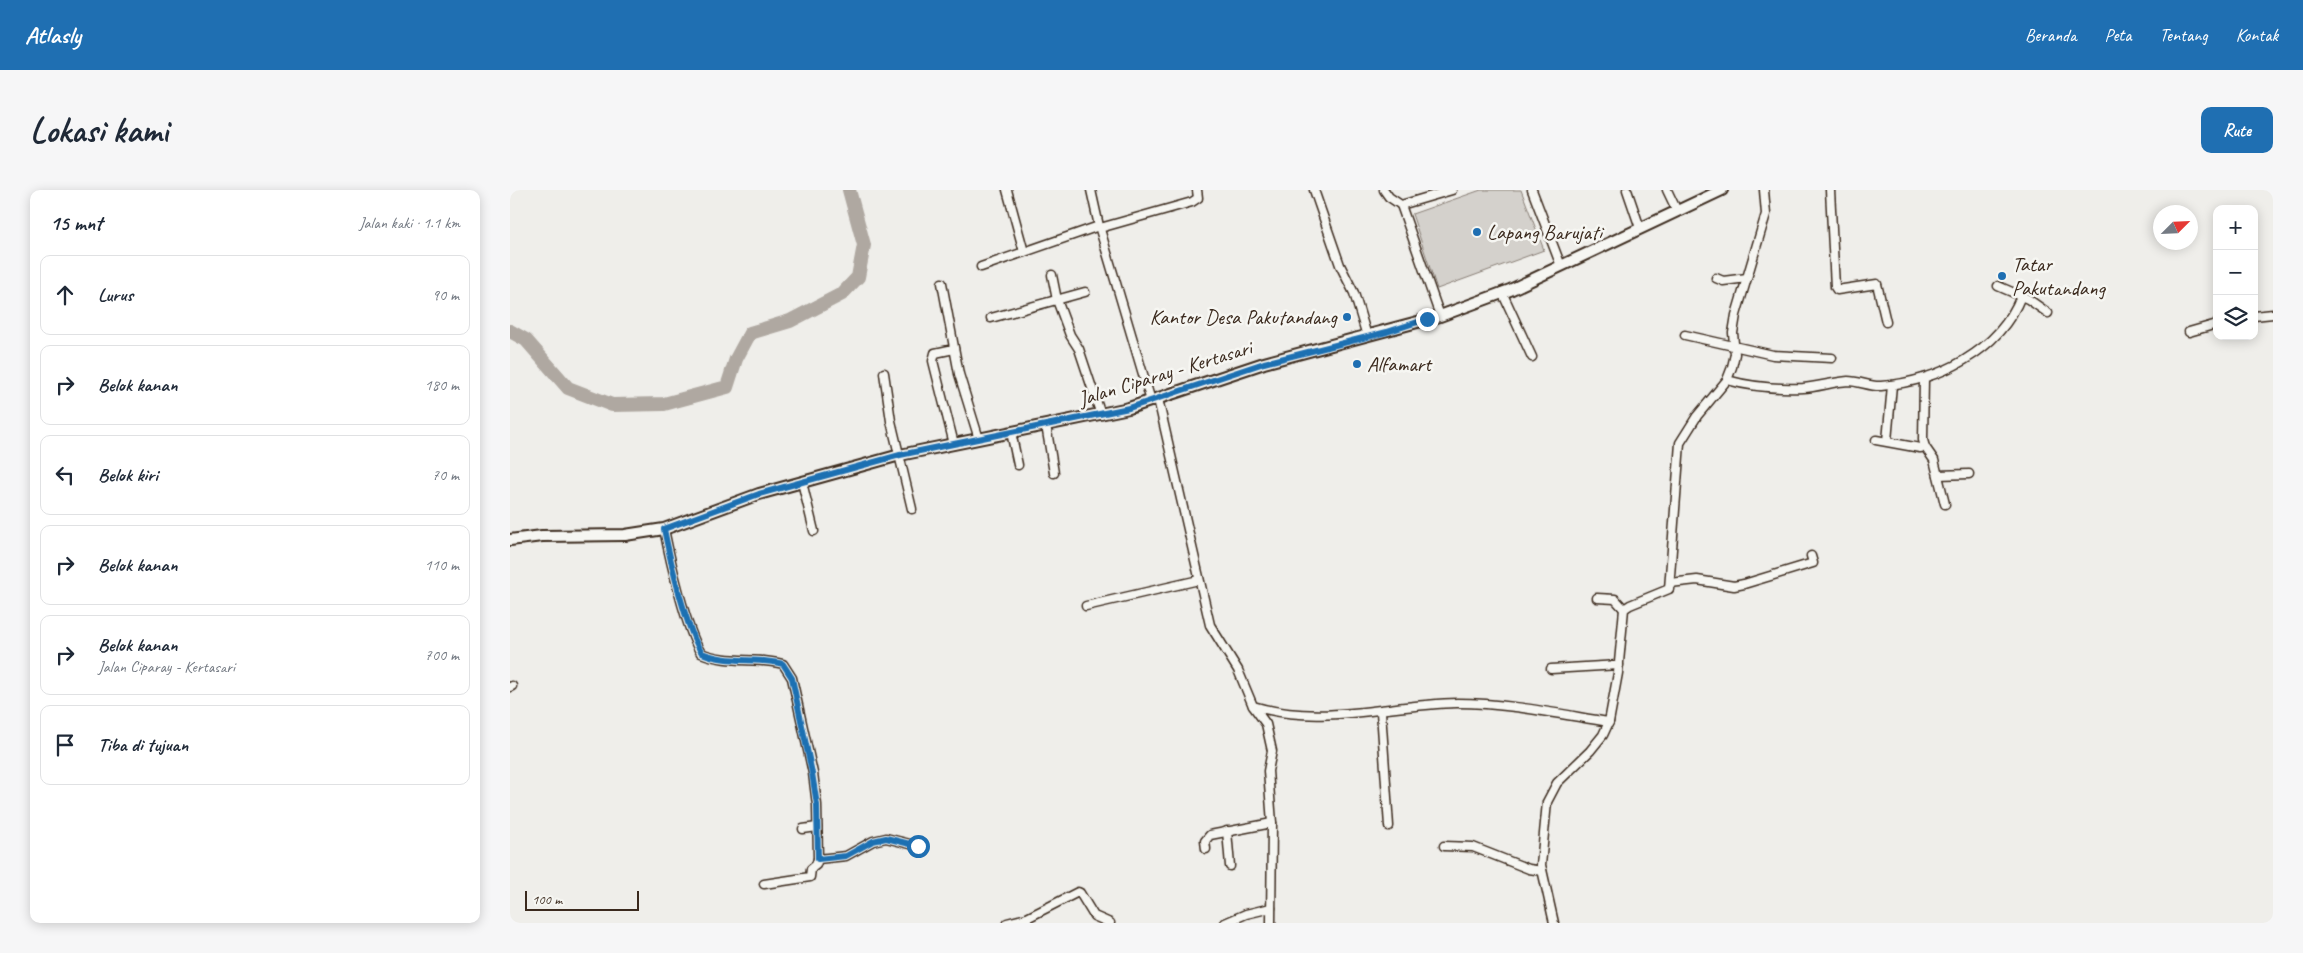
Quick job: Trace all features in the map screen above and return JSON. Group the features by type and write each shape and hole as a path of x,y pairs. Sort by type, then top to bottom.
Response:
{"main road":[{"name":"Jalan Ciparay - Kertasari","path":"510,540 542,536 625,535 664,529 759,494 900,455 1101,415 1154,400 1264,363 1440,316 1561,266 1722,190"}],"street":[{"path":"1007,190 1024,252"},
{"path":"1091,190 1100,227 1154,400 1210,625 1238,670 1253,706 1266,724 1272,751 1268,771 1272,824 1271,923"},
{"path":"981,267 1100,227 1192,202 1198,198 1197,190"},
{"path":"1314,190 1340,265 1354,293 1367,336"},
{"path":"1384,190 1389,197 1401,205 1440,316"},
{"path":"1401,205 1452,190"},
{"path":"1532,190 1561,266"},
{"path":"1626,190 1640,228"},
{"path":"1667,190 1676,211"},
{"path":"1624,609 1667,591 1670,584 1669,564 1680,443 1697,416 1727,380 1735,354 1733,347 1736,315 1766,214 1764,190"},
{"path":"1830,190 1835,288 1837,290 1877,284 1886,322"},
{"path":"1052,275 1057,300 1070,336 1080,349 1101,415"},
{"path":"1716,278 1723,282 1747,278"},
{"path":"942,283 960,380 979,439"},
{"path":"1998,286 2021,296 2048,313"},
{"path":"991,318 1085,292"},
{"path":"1502,292 1532,357"},
{"path":"1727,380 1770,388 1803,388 1848,381 1879,387 1924,378 1955,366 1972,356 2012,316 2021,296"},
{"path":"2258,316 2273,314"},
{"path":"2189,332 2213,325"},
{"path":"1685,335 1773,355 1832,358"},
{"path":"954,349 935,353 933,361 954,444"},
{"path":"884,373 891,421 912,509"},
{"path":"1924,378 1923,440 1925,447 1934,460 1945,504"},
{"path":"1887,442 1892,384"},
{"path":"1046,426 1054,473"},
{"path":"1011,432 1018,465"},
{"path":"1876,440 1920,448 1925,447"},
{"path":"1938,475 1969,474"},
{"path":"802,482 814,531"},
{"path":"664,529 681,597 693,634 702,653 738,661 767,661 783,664 792,678 812,773 818,859 816,865 811,869 810,877 764,884"},
{"path":"1670,584 1697,580 1734,586 1813,562 1811,556"},
{"path":"1086,606 1199,580"},
{"path":"1554,923 1541,865 1547,802 1557,783 1590,751 1603,735 1608,722 1619,665 1624,609 1615,599 1597,598"},
{"path":"1551,669 1619,665"},
{"path":"1253,706 1268,710 1326,716 1458,703 1524,709 1608,722"},
{"path":"1381,712 1390,826"},
{"path":"1206,848 1204,841 1206,837 1227,831 1272,824"},
{"path":"802,829 817,827"},
{"path":"1227,831 1230,866"},
{"path":"818,859 846,856 873,841 886,838 918,846"},
{"path":"1444,846 1473,848 1530,869 1542,871"},
{"path":"1007,923 1027,918 1079,892 1089,911 1110,923"},
{"path":"1225,923 1246,914 1271,908"}],"shaded area":[{"name":"Lapang Barujati","path":"1481,190 1521,190 1544,250 1437,289 1412,214"}],"waterway":[{"path":"510,331 526,340 568,388 612,405 664,404 727,387 736,359 750,333 790,321 842,294 858,277 864,245 849,190"}],"place":[{"name":"Lapang Barujati","path":"1477,232"},
{"name":"Tatar Pakutandang","path":"2002,276"},
{"name":"Kantor Desa Pakutandang","path":"1347,317"},
{"name":"Alfamart","path":"1357,364"}],"route":[{"path":"918,846 886,838 873,841 846,856 818,859 817,805 804,726 792,678 783,664 767,661 738,661 702,653 698,648 681,597 664,529 759,494 900,455 1129,408 1264,363 1329,345 1387,332 1427,319"}]}
